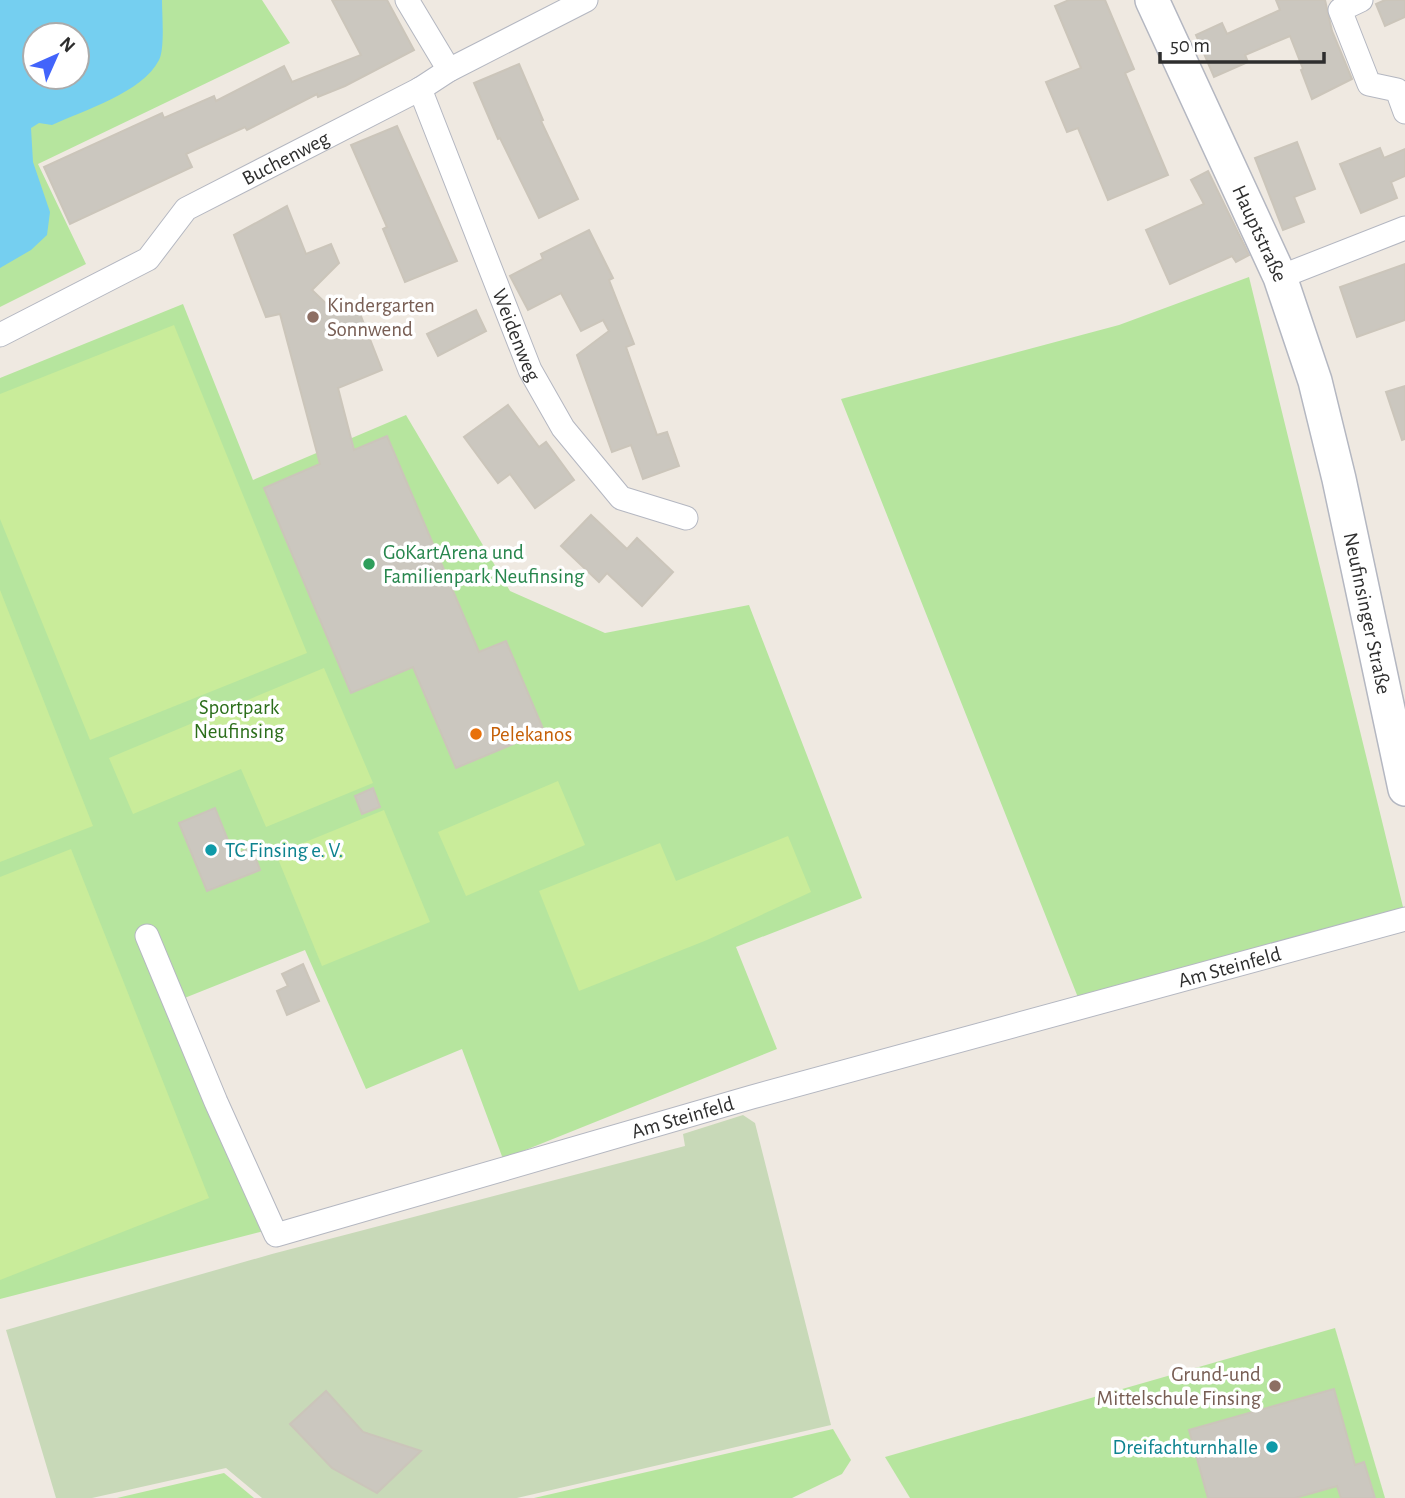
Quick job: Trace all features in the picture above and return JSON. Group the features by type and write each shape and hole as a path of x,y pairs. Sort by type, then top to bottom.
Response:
{"street":[{"path":"407,0 449,71"},
{"name":"Hauptstraße","path":"1152,0 1280,277 1315,381 1339,479"},
{"path":"1361,0 1340,10 1369,84 1397,90 1405,112"},
{"name":"Buchenweg","path":"0,335 148,259 187,209 420,89 580,1"},
{"name":"Weidenweg","path":"420,89 530,370 563,428 621,498 686,518"},
{"path":"1280,277 1405,228"},
{"name":"Neufinsinger Straße","path":"1339,479 1405,789"},
{"name":"Am Steinfeld","path":"147,936 205,1077 276,1235 752,1097 1405,919"}],"green space":[{"path":"0,0 262,0 290,43 38,164 86,264 0,307"},
{"path":"1249,277 1404,911 1079,1000 841,399 1119,325"},
{"name":"Sportpark Neufinsing","path":"183,304 253,480 406,415 510,591 605,633 749,605 862,898 736,947 777,1049 503,1159 462,1049 366,1089 305,950 167,1005 264,1231 0,1299 0,378"},
{"path":"174,325 307,653 90,740 0,519 0,394"},
{"path":"0,590 93,826 0,862"},
{"path":"324,668 373,783 266,827 241,769 133,814 109,758"},
{"path":"558,781 585,845 466,896 438,832"},
{"path":"384,810 430,922 322,966 276,854"},
{"path":"788,836 811,892 707,940 579,991 539,891 660,843 676,881"},
{"path":"71,849 209,1198 0,1280 0,877"},
{"path":"743,1115 755,1123 831,1425 517,1498 262,1498 226,1468 92,1498 56,1498 6,1330 272,1254 685,1146 683,1134"},
{"name":"Grund-und Mittelschule Finsing","path":"1335,1328 1385,1498 910,1498 885,1457"},
{"path":"833,1429 851,1460 842,1474 792,1498 534,1498"},
{"path":"224,1473 254,1498 117,1498"}],"water":[{"path":"0,0 162,0 162,48 159,60 151,72 140,82 111,99 52,125 39,123 31,128 33,162 50,212 47,235 31,250 0,268"}],"building":[{"path":"332,0 387,0 414,50 345,86 318,97 317,94 247,130 245,127 186,154 192,167 70,224 44,167 162,113 164,118 214,96 216,101 284,66 292,82 361,55"},
{"path":"1069,0 1105,0 1134,69 1125,73 1168,175 1108,200 1078,128 1067,132 1046,82 1081,68 1055,6"},
{"path":"1276,0 1325,0 1332,31 1352,79 1312,99 1290,36 1245,55 1248,62 1214,77 1196,35 1222,23 1227,34 1280,10"},
{"path":"1385,0 1405,0 1405,17 1385,26 1376,4"},
{"path":"519,64 543,120 541,121 578,199 539,218 500,138 498,139 474,83"},
{"path":"397,126 457,261 405,282 383,229 387,227 351,145"},
{"path":"1297,142 1315,189 1294,197 1304,222 1283,230 1255,158"},
{"path":"1380,148 1384,158 1405,149 1405,176 1391,182 1397,198 1361,213 1340,164"},
{"path":"1208,171 1249,255 1236,262 1232,256 1170,284 1146,230 1204,204 1191,180"},
{"path":"287,206 306,254 331,244 339,263 312,290 337,314 357,306 382,370 338,388 354,450 387,436 479,652 506,641 544,731 456,768 413,667 351,693 264,488 320,464 280,314 266,317 234,235"},
{"path":"589,230 613,278 609,280 634,344 626,347 657,435 667,432 679,466 643,479 631,445 612,452 577,355 609,331 603,320 581,331 561,293 528,310 510,276 543,259 541,254"},
{"path":"1405,264 1405,320 1357,337 1340,287"},
{"path":"476,310 486,331 438,356 427,334"},
{"path":"1405,386 1405,439 1402,440 1386,392"},
{"path":"508,405 539,447 546,442 574,480 535,508 510,474 498,483 464,437"},
{"path":"591,515 627,549 637,538 673,572 642,606 607,573 599,582 561,546"},
{"path":"373,788 380,807 362,814 355,796"},
{"name":"TC Finsing e. V.","path":"215,808 234,855 252,848 260,870 207,891 179,823"},
{"path":"303,964 319,1001 287,1015 277,991 288,986 282,974"},
{"name":"Dreifachturnhalle","path":"1334,1389 1355,1465 1364,1462 1375,1498 1341,1498 1337,1486 1295,1498 1208,1498 1189,1430"},
{"path":"326,1391 363,1432 421,1451 377,1493 332,1468 290,1424"}],"place":[{"name":"Kindergarten Sonnwend","path":"313,317"},
{"name":"GoKartArena und Familienpark Neufinsing","path":"369,564"},
{"name":"Pelekanos","path":"476,734"},
{"name":"TC Finsing e. V.","path":"211,850"},
{"name":"Grund-und Mittelschule Finsing","path":"1275,1386"},
{"name":"Dreifachturnhalle","path":"1272,1447"}]}
